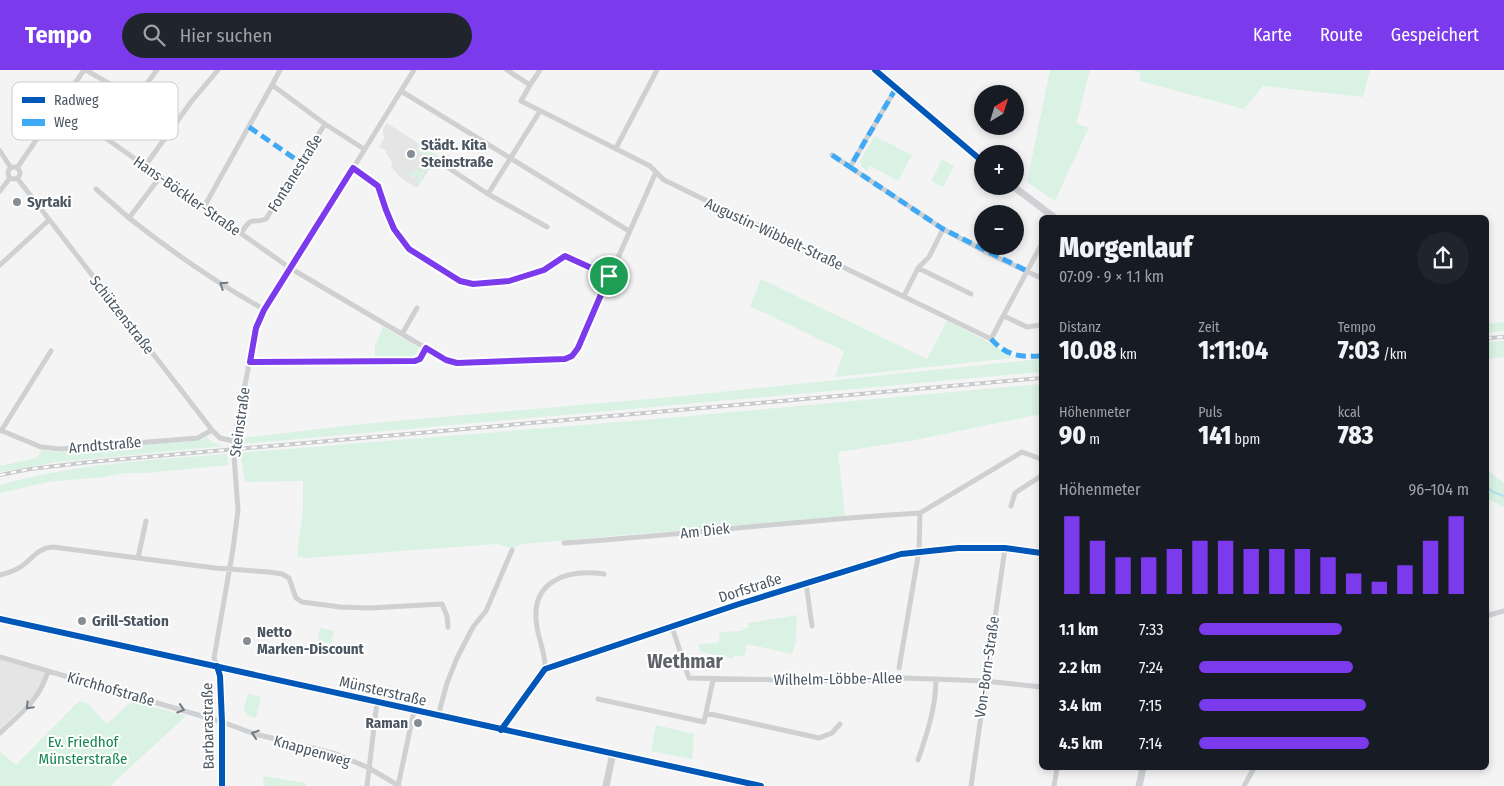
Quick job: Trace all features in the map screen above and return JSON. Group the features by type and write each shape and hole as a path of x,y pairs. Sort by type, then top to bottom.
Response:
{"main road":[{"name":"Münsterstraße","path":"0,620 761,786"}],"street":[{"path":"77,82 85,70 106,82"},
{"path":"148,82 157,70"},
{"path":"178,120 218,70"},
{"path":"204,208 280,70"},
{"name":"Steinstraße","path":"217,666 214,658 230,570 238,510 234,441 256,328 264,310 414,70"},
{"path":"507,70 530,85 540,70"},
{"path":"616,148 657,70"},
{"path":"875,70 974,154"},
{"name":"Fontanestraße","path":"272,85 325,124 364,149"},
{"name":"Augustin-Wibbelt-Straße","path":"530,85 521,101 650,166 664,180 991,339 1039,249"},
{"path":"850,167 896,88"},
{"path":"401,91 629,231"},
{"path":"488,194 540,110"},
{"name":"Fontanestraße","path":"241,233 249,222 266,219 325,124"},
{"path":"17,168 36,140"},
{"name":"Hans-Böckler-Straße","path":"108,140 290,268 446,360 457,363 565,359 572,356 578,348 656,172"},
{"path":"145,166 164,140"},
{"path":"0,151 11,168"},
{"path":"832,156 943,229 1039,277"},
{"path":"438,161 488,194 547,227"},
{"path":"11,168 17,168"},
{"path":"10,178 8,173 11,168"},
{"path":"10,178 17,178 20,173 17,168"},
{"path":"353,168 378,186 394,229 409,249 460,281 473,284 509,281 544,270 565,256 609,276"},
{"path":"129,218 160,177"},
{"path":"0,191 10,178"},
{"name":"Schützenstraße","path":"17,178 212,430 220,438 234,441"},
{"path":"96,189 155,238 224,286 264,310"},
{"path":"1024,194 1051,215"},
{"path":"0,265 49,220"},
{"path":"904,296 918,268 929,257 943,229"},
{"path":"918,268 971,294"},
{"path":"402,334 417,308"},
{"path":"1004,316 1027,327 1039,325"},
{"path":"250,362 415,361 420,359 426,348"},
{"path":"0,431 51,351"},
{"name":"Arndtstraße","path":"0,431 34,445 61,449 198,438 212,430"},
{"path":"900,668 919,551 920,513 1022,452 1039,458"},
{"path":"1011,506 1015,493 1039,477"},
{"name":"Am Diek","path":"564,543 920,513"},
{"path":"138,558 146,521"},
{"path":"0,575 14,571 24,565 38,551 45,548 230,570 282,574 289,578 296,598 302,602 340,607 369,608 442,604 447,616 448,627"},
{"name":"Dorfstraße","path":"545,669 878,560 919,551 1004,548 1039,553"},
{"name":"Von-Born-Straße","path":"971,786 1004,548"},
{"name":"Münsterstraße","path":"438,716 455,662 473,627 489,605 512,550"},
{"path":"501,730 545,669 536,617 537,606 542,593 552,582 564,575 580,572 604,574"},
{"name":"Dorfstraße","path":"806,584 812,626"},
{"path":"1489,615 1504,611"},
{"name":"Wilhelm-Löbbe-Allee","path":"672,627 689,678 713,680 848,681 888,678 936,679 985,681 1039,687"},
{"name":"Kirchhofstraße","path":"0,657 222,722"},
{"name":"Barbarastraße","path":"217,666 220,676 222,722 222,786"},
{"path":"0,733 36,698 43,687 48,671"},
{"path":"918,760 936,694 936,679"},
{"path":"598,700 704,722 713,680"},
{"path":"367,786 377,702"},
{"path":"398,786 414,711"},
{"path":"706,713 819,738 832,733 840,724"},
{"name":"Knappenweg","path":"222,722 254,734 336,754 368,768 398,786"},
{"path":"606,786 613,753"},
{"path":"1054,786 1057,770"},
{"path":"1139,786 1143,770"},
{"path":"1244,786 1253,770"}],"shaded area":[{"name":"Städt. Kita Steinstraße","path":"387,123 438,156 417,188 402,179 391,167 392,163 385,150 379,147 385,137 382,131"},
{"path":"0,659 45,673 41,686 34,696 0,729"}],"green space":[{"path":"1050,70 1090,70 1076,124 1089,127 1055,201 1027,182"},
{"path":"1130,70 1370,70 1363,97 1263,86 1244,109 1140,81 1140,72"},
{"path":"875,136 912,155 898,181 870,166 867,171 861,166 860,161"},
{"path":"419,144 438,156 432,164 430,161 434,158 434,155 424,157 428,161 425,164 423,178 419,185 416,182 419,181 417,176 412,178 404,175 406,172 410,175 416,168 418,172 421,172 419,168 423,163 421,158 423,155 416,148"},
{"path":"942,159 954,166 943,187 931,181"},
{"path":"761,279 927,359 947,321 992,344 1013,358 835,377 844,351 750,306"},
{"path":"1504,322 1504,331 1489,333 1489,324"},
{"path":"383,327 419,350 411,359 375,360 375,346"},
{"path":"1504,341 1504,357 1489,359 1489,342"},
{"path":"1039,359 1039,372 242,444 242,438 362,424 672,397"},
{"path":"1039,384 1039,414 915,440 838,452 845,516 522,544 512,548 497,544 306,558 297,557 303,508 303,481 245,482 240,453 656,419"},
{"path":"207,437 211,442 224,446 57,462 0,472 0,466 37,458 42,450 59,452 202,440"},
{"path":"227,454 228,465 147,473 125,473 104,477 48,482 0,493 0,485 56,472 170,458"},
{"path":"1489,471 1504,483 1504,507 1489,500"},
{"path":"797,615 796,642 792,654 747,644 744,657 734,655 733,658 701,652 698,644 716,643 720,640 719,632 741,631 749,627 748,623"},
{"path":"320,628 334,631 331,644 318,641"},
{"path":"248,694 261,697 256,718 246,715 244,708"},
{"name":"Ev. Friedhof Münsterstraße","path":"79,701 87,703 107,724 132,701 186,716 110,786 0,786 0,752 16,765"},
{"path":"656,725 694,734 692,759 651,751"},
{"path":"263,776 306,784 305,786 264,786"}],"waterway":[{"path":"1489,489 1504,496"}],"railway":[{"path":"1489,338 1504,337"},
{"path":"0,475 30,469 90,462 1039,378"}],"marked path":[{"path":"896,88 850,167 943,229 1027,271"},
{"path":"249,127 301,163"},
{"path":"832,155 850,167"},
{"path":"991,339 1008,352 1026,356 1039,356"},
{"path":"250,362 415,361 420,359 426,348"}],"cycle path":[{"path":"875,70 974,154"},
{"path":"501,730 545,669 739,604 901,554 958,548 1005,548 1039,553"},
{"path":"0,619 761,786"},
{"path":"217,666 220,676 222,722 222,786"}],"place":[{"name":"Städt. Kita Steinstraße","path":"411,154"},
{"name":"Syrtaki","path":"17,202"},
{"name":"Grill-Station","path":"82,621"},
{"name":"Netto Marken-Discount","path":"247,641"},
{"name":"Raman","path":"418,723"}],"district":[{"name":"Wethmar","path":"685,661"}],"route":[{"path":"353,168 380,188 381,196 394,229 409,249 460,281 473,284 509,281 544,270 565,256 609,276 578,348 572,356 565,359 457,363 446,360 426,348 420,359 415,361 250,362 256,328 264,310 353,168"}]}
